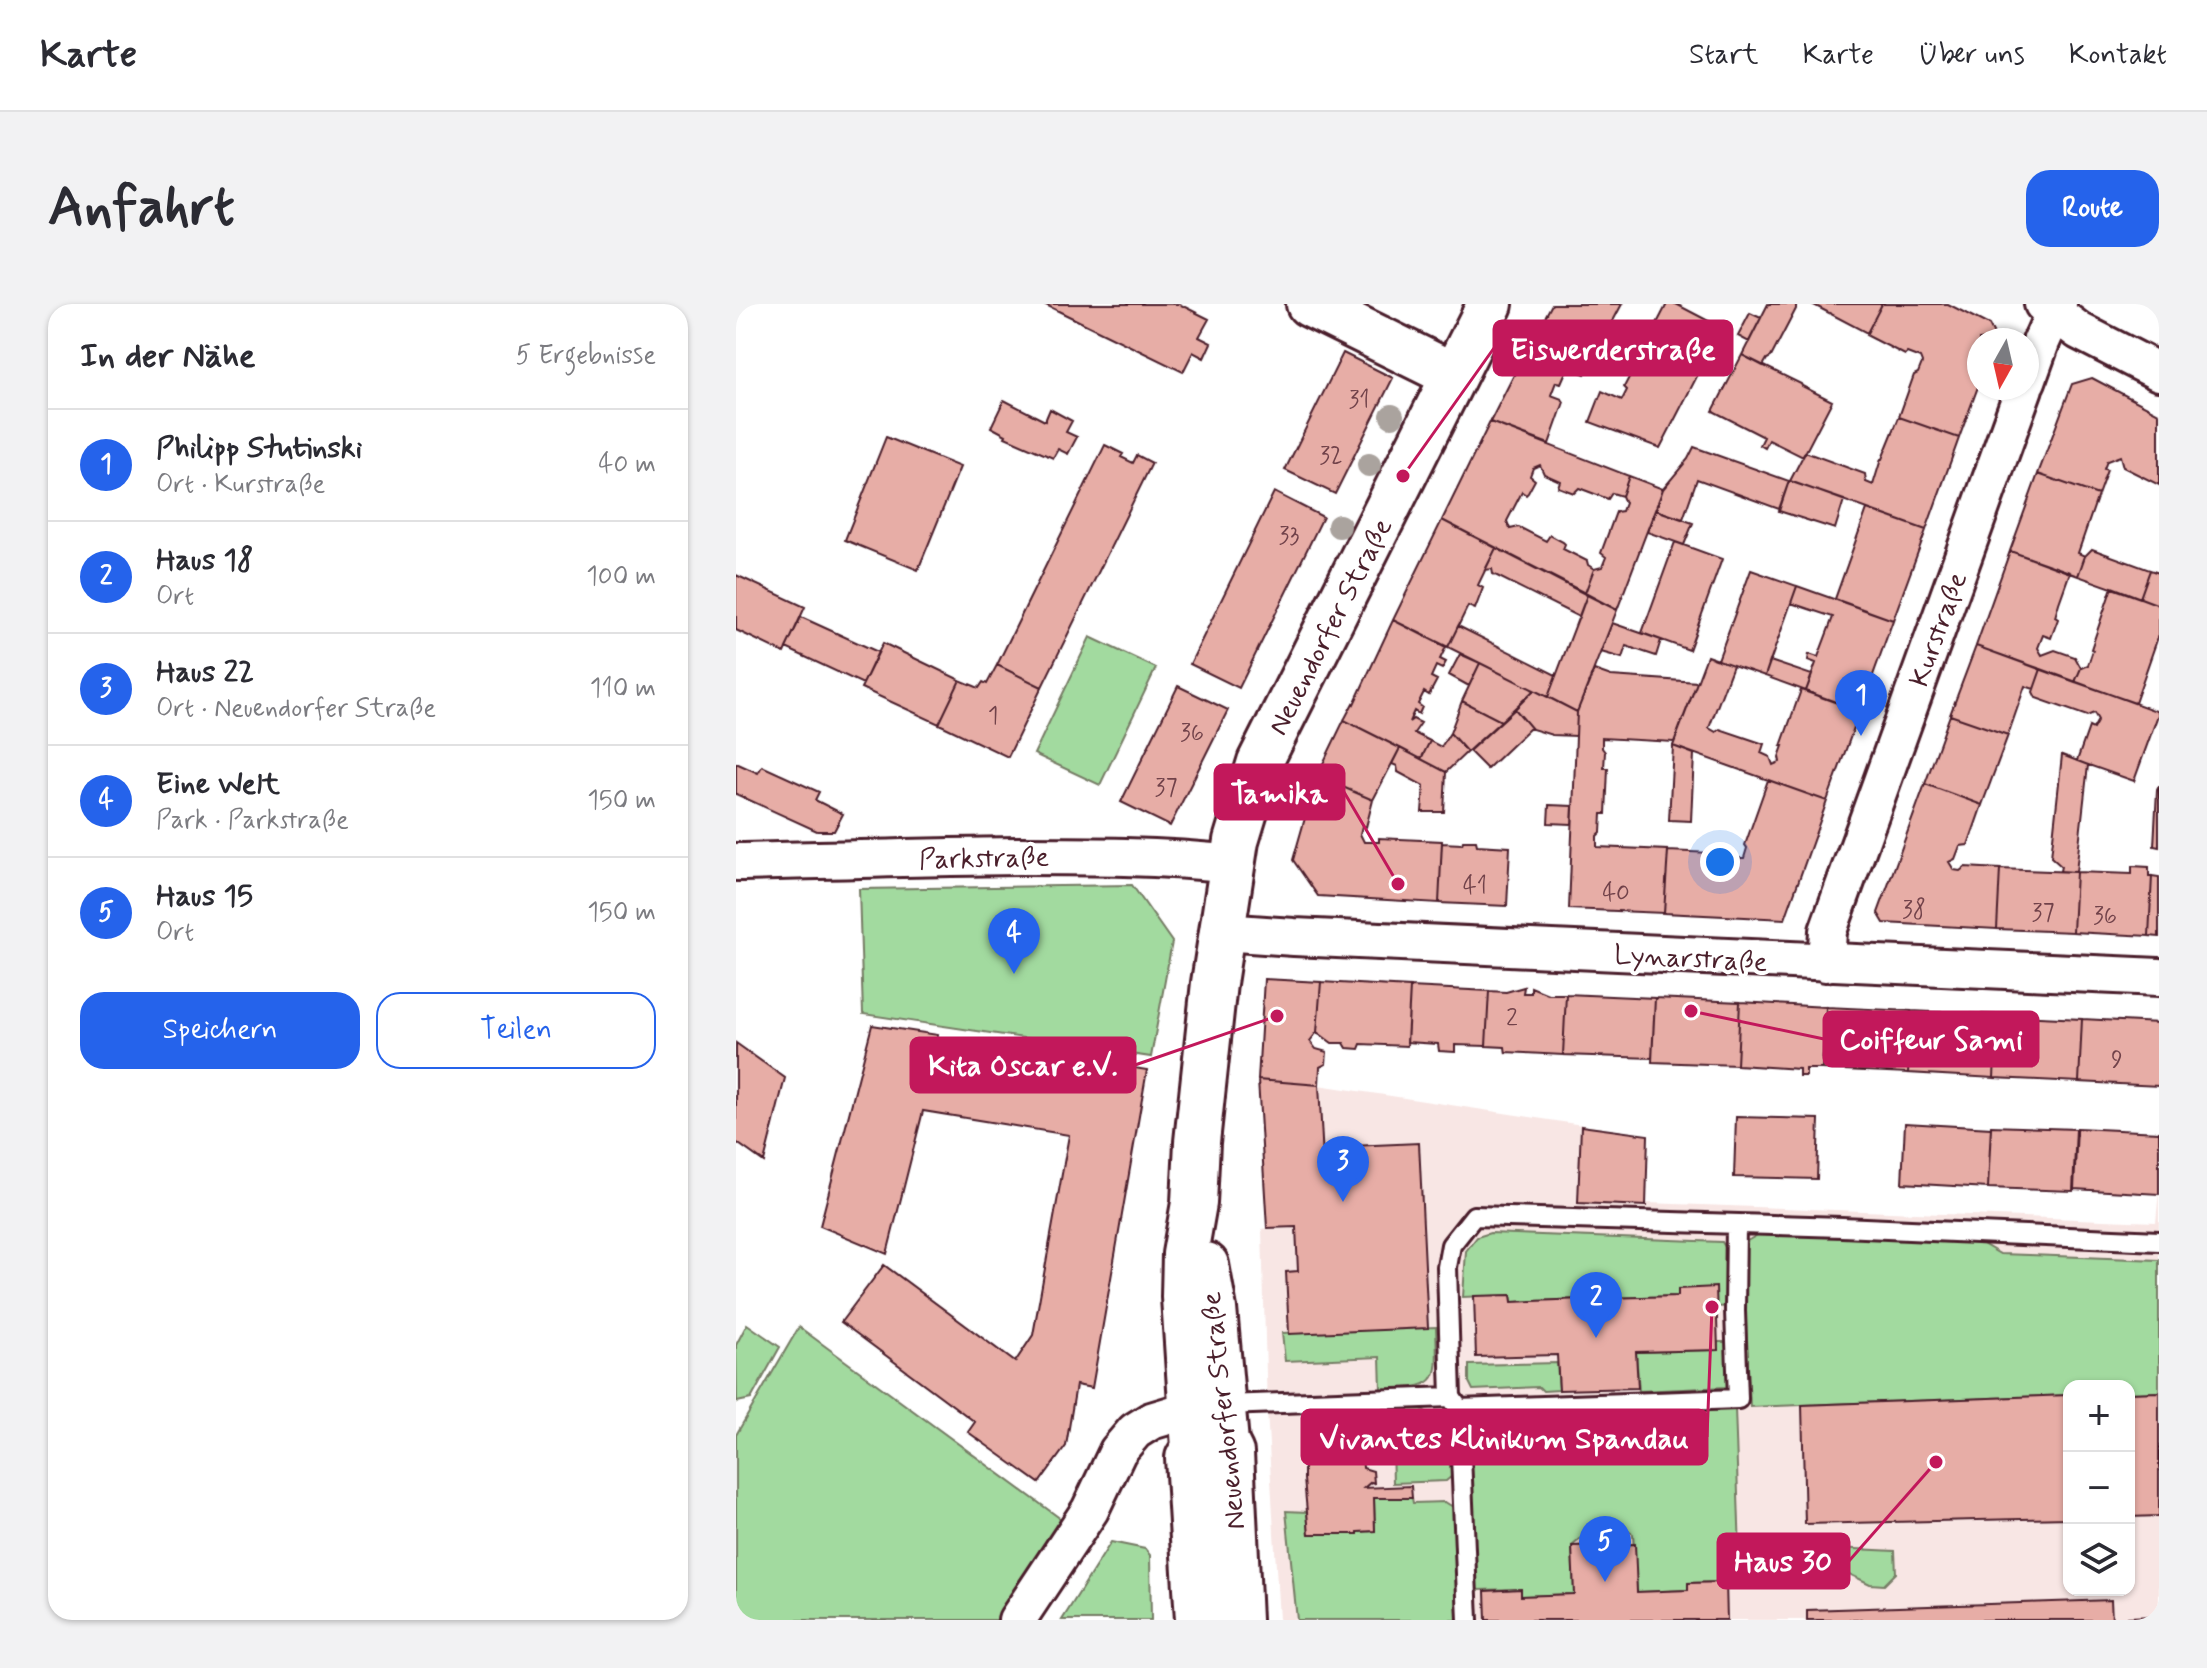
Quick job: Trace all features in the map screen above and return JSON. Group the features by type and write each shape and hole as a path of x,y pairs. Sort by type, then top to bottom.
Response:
{"main road":[{"path":"1309,304 1453,375"},
{"name":"Neuendorfer Straße","path":"1239,1620 1231,1453 1208,1407 1184,1297 1185,1254 1194,1203 1211,1002 1232,864 1260,762 1490,304"},
{"name":"Neuendorfer Straße","path":"1198,1620 1188,1458 1208,1407"}],"street":[{"path":"2039,345 2052,307 2079,331 2159,372"},
{"name":"Kurstraße","path":"1826,963 1828,931 2020,400"},
{"name":"Parkstraße","path":"736,862 1122,856 1232,864"},
{"name":"Lynarstraße","path":"1222,932 2159,977"},
{"path":"1017,1620 1090,1510 1118,1451 1135,1431 1151,1421 1208,1407"}],"lane":[{"path":"1468,1620 1447,1267 1451,1245 1474,1216 1904,1229 2159,1241"},
{"path":"1208,1407 1738,1399 1736,1224"}],"shaded area":[{"path":"1258,1080 1305,1083 1648,1135 1647,1203 2156,1222 2159,1191 2159,1620 1279,1620 1267,1410 1262,1229 1267,1228"}],"green space":[{"path":"1090,637 1156,668 1100,785 1034,754"},
{"path":"1132,885 1172,942 1151,1057 863,1014 859,889"},
{"path":"1490,1233 1722,1242 1728,1252 1731,1306 1717,1307 1678,1289 1678,1296 1606,1296 1512,1302 1511,1295 1463,1297 1466,1251 1477,1237"},
{"path":"1761,1233 1974,1239 2000,1254 2159,1260 2159,1392 2135,1393 2135,1380 2063,1380 2063,1395 1750,1407 1742,1244"},
{"path":"1726,1317 1731,1317 1733,1376 1727,1387 1639,1391 1636,1352 1717,1350 1718,1342 1726,1342"},
{"path":"747,1324 780,1347 751,1399 737,1402 736,1345"},
{"path":"799,1327 1065,1522 998,1620 736,1620 736,1435"},
{"path":"1436,1327 1435,1371 1432,1379 1415,1387 1381,1390 1380,1357 1285,1361 1282,1333"},
{"path":"1557,1363 1559,1390 1543,1391 1539,1387 1473,1390 1469,1382 1469,1365"},
{"path":"1418,1407 1439,1421 1449,1434 1452,1476 1446,1481 1393,1483 1391,1408"},
{"path":"1735,1408 1741,1581 1689,1583 1688,1590 1637,1592 1633,1534 1605,1518 1572,1546 1574,1594 1521,1596 1521,1589 1476,1590 1471,1440 1475,1426 1482,1419 1538,1414 1539,1444 1600,1442 1601,1413 1614,1413 1615,1442 1669,1440 1669,1411"},
{"path":"1374,1498 1412,1498 1413,1503 1445,1502 1453,1507 1458,1620 1297,1620 1286,1511 1307,1512 1309,1534 1357,1534 1375,1531"},
{"path":"1111,1542 1145,1549 1150,1555 1151,1620 1062,1620"},
{"path":"1795,1546 1895,1551 1896,1573 1884,1585 1870,1584 1843,1571 1806,1574 1795,1569"}],"building":[{"path":"1044,304 1179,304 1209,319 1199,337 1211,343 1204,358 1193,352 1183,372"},
{"path":"1552,304 1622,304 1585,374 1527,351"},
{"path":"1667,304 1676,304 1722,328 1660,448 1590,422 1602,391 1622,400 1627,390 1624,387"},
{"path":"1768,304 1796,304 1796,309 1771,357 1763,366 1742,355"},
{"path":"1812,304 1882,304 1867,333"},
{"path":"1882,304 1948,304 1989,325 1990,328 1967,328 1967,400 1973,400 1959,438 1899,417 1914,375 1922,363 1920,358 1905,355 1866,335"},
{"path":"1750,313 1761,318 1749,342 1738,336"},
{"path":"1526,351 1568,367 1561,383 1556,382 1551,395 1564,402 1549,444 1490,422"},
{"path":"1343,353 1393,378 1335,494 1285,470"},
{"path":"1742,355 1832,401 1803,457 1769,440 1765,448 1760,445 1764,437 1713,411"},
{"path":"2092,378 2159,413 2159,485 2123,467 2120,456 2107,461 2098,495 2038,474 2072,384"},
{"path":"1004,400 1045,421 1050,409 1072,421 1066,432 1077,437 1068,454 1058,449 1053,458 1005,437 991,427"},
{"path":"1899,417 1959,438 1926,530 1790,481 1805,452 1865,474 1866,482 1873,485"},
{"path":"1490,422 1629,476 1622,496 1612,493 1608,499 1579,488 1574,493 1558,487 1560,481 1544,474 1540,465 1533,468 1530,476 1535,480 1526,495 1522,492 1507,521 1510,529 1519,527 1546,541 1550,535 1565,544 1563,549 1587,561 1594,569 1585,593 1442,520"},
{"path":"886,437 960,467 918,570 845,540"},
{"path":"1105,445 1133,463 1137,455 1152,463 1042,687 997,665"},
{"path":"1694,447 1789,481 1779,509 1697,479 1683,519 1656,510 1663,489"},
{"path":"2038,474 2098,495 2078,553 2085,556 2078,576 2010,551"},
{"path":"1629,476 1663,489 1617,610 1585,593 1594,569 1602,567 1606,557 1601,553 1616,512 1622,511 1625,503 1622,496"},
{"path":"1789,481 1844,500 1835,529 1779,511"},
{"path":"1274,492 1323,517 1239,688 1190,664"},
{"path":"1867,509 1926,530 1893,620 1835,599"},
{"path":"1656,510 1693,523 1684,545 1647,532"},
{"path":"1442,520 1496,548 1478,585 1483,588 1475,609 1468,606 1448,647 1393,620"},
{"path":"1675,542 1722,559 1689,650 1642,633"},
{"path":"1496,548 1587,595 1579,617 1493,574 1492,569 1485,570"},
{"path":"2092,549 2150,570 2140,598 2078,576 2085,556"},
{"path":"2010,551 2070,572 2051,638 2043,635 2038,648 2042,655 2055,650 2075,657 2081,668 2075,682 1976,646"},
{"path":"1751,570 1797,586 1765,676 1718,660"},
{"path":"2150,570 2159,573 2159,605 2140,598"},
{"path":"736,575 805,607 784,653 736,630"},
{"path":"1797,586 1893,620 1860,711 1806,691 1816,663 1808,660 1809,654 1818,657 1833,617 1791,603"},
{"path":"2112,587 2159,605 2159,634 2135,703 2075,682 2081,668 2088,665"},
{"path":"1587,595 1617,610 1577,712 1548,697"},
{"path":"801,617 878,652 863,684 786,648"},
{"path":"1393,620 1446,647 1440,659 1446,662 1442,669 1436,666 1431,677 1437,680 1429,695 1424,692 1418,704 1422,707 1419,714 1414,711 1409,722 1413,719 1421,723 1414,733 1430,741 1421,759 1344,720"},
{"path":"1612,623 1661,640 1656,656 1626,646 1622,658 1601,652"},
{"path":"1458,626 1556,675 1548,697 1448,647"},
{"path":"883,643 960,680 939,724 861,688"},
{"path":"1976,646 2041,669 2034,689 2025,686 2008,735 1950,715"},
{"path":"1460,654 1480,663 1469,686 1449,675"},
{"path":"1707,656 1733,665 1709,728 1764,744 1761,753 1770,757 1773,765 1780,762 1781,746 1801,690 1860,711 1827,801 1673,746"},
{"path":"1770,661 1812,675 1806,691 1765,676"},
{"path":"1480,663 1534,690 1501,721 1462,701"},
{"path":"997,665 1042,687 1008,757 939,724 960,680 979,688 983,682 987,684"},
{"path":"2041,669 2159,712 2134,781 2077,761 2089,727 2093,729 2098,720 2094,713 2087,716 2036,698 2033,692"},
{"path":"1594,670 1611,676 1697,682 1674,742 1602,738 1604,768 1608,768 1606,814 1602,814 1597,847 1668,850 1664,913 1569,909 1577,712"},
{"path":"1178,686 1228,710 1170,826 1121,802"},
{"path":"1534,690 1577,712 1576,736 1552,735 1532,729 1515,709"},
{"path":"1462,701 1501,721 1467,752 1450,733"},
{"path":"1515,709 1532,729 1487,769 1469,751"},
{"path":"1950,715 2008,735 1982,805 1925,784"},
{"path":"1344,720 1400,748 1373,800 1317,776"},
{"path":"1450,733 1467,752 1446,772 1421,759 1430,741 1441,747"},
{"path":"1673,746 1694,754 1691,821 1669,820"},
{"path":"1400,748 1446,772 1444,812 1422,812 1424,786 1398,772 1397,766 1392,764"},
{"path":"2062,755 2088,765 2076,872 2060,871 2061,866 2051,857"},
{"path":"736,763 758,773 762,766 819,792 815,800 843,814 834,831 817,831 736,794"},
{"path":"1317,776 1373,800 1366,827 1362,826 1360,834 1364,842 1379,842 1379,838 1442,841 1439,903 1318,896 1293,860"},
{"path":"1768,780 1827,801 1785,919 1664,913 1668,851 1734,854 1735,858 1744,858 1745,845"},
{"path":"1925,784 1982,805 1968,845 1960,846 1955,859 1949,862 1954,870 1960,871 1965,867 2000,869 1997,929 1884,923 1878,913"},
{"path":"2159,786 2159,847 2154,846"},
{"path":"1549,805 1573,806 1572,824 1548,823"},
{"path":"1463,841 1510,847 1507,906 1439,903 1442,843 1462,844"},
{"path":"2132,866 2149,867 2149,876 2152,876 2149,936 2073,932 2076,872 2132,874"},
{"path":"2000,869 2076,872 2073,932 1997,929"},
{"path":"2152,876 2159,877 2159,937 2149,936"},
{"path":"1264,979 1321,982 1317,1032 1310,1041 1316,1049 1327,1052 1326,1064 1320,1067 1319,1085 1258,1080"},
{"path":"1321,982 1410,987 1407,1046 1361,1044 1359,1049 1347,1048 1344,1043 1332,1043 1317,1032"},
{"path":"1410,987 1489,991 1486,1046 1455,1045 1455,1052 1439,1051 1438,1044 1407,1042"},
{"path":"1524,987 1523,993 1531,993 1531,987 1548,994 1566,994 1563,1055 1506,1054 1505,1047 1486,1046 1489,991 1506,992"},
{"path":"1566,994 1655,998 1652,1058 1563,1055"},
{"path":"1655,998 1740,1002 1737,1065 1652,1062"},
{"path":"1740,1002 1826,1007 1822,1069 1806,1069 1806,1076 1799,1076 1799,1069 1737,1065"},
{"path":"1826,1007 1911,1011 1908,1073 1822,1069"},
{"path":"1911,1011 1997,1015 1994,1078 1908,1073"},
{"path":"1997,1015 2082,1019 2079,1082 1994,1078"},
{"path":"2082,1019 2159,1023 2159,1086 2079,1082"},
{"path":"872,1025 938,1035 937,1044 980,1050 981,1043 1147,1070 1092,1388 1076,1385 1066,1446 1039,1483 968,1432 975,1422 841,1322 884,1265 1015,1362 1033,1335 1069,1135 923,1111 887,1254 820,1226"},
{"path":"736,1043 785,1078 764,1162 736,1142"},
{"path":"1258,1080 1319,1085 1324,1178 1331,1178 1329,1147 1419,1143 1428,1328 1289,1334 1286,1272 1298,1271 1296,1227 1267,1228"},
{"path":"1736,1117 1819,1119 1817,1179 1734,1177"},
{"path":"1905,1123 1991,1128 1988,1188 1902,1183"},
{"path":"1581,1126 1648,1135 1646,1206 1578,1203"},
{"path":"1991,1126 2076,1129 2073,1191 1988,1188"},
{"path":"2077,1128 2159,1132 2159,1194 2074,1189"},
{"path":"1716,1287 1718,1350 1636,1352 1638,1388 1559,1390 1557,1355 1476,1357 1474,1296 1511,1295 1512,1302 1607,1296 1678,1296 1678,1289"},
{"path":"2159,1392 2159,1516 2135,1517 2135,1393"},
{"path":"2063,1395 2063,1518 1805,1524 1802,1405"},
{"path":"1370,1422 1372,1455 1362,1456 1363,1468 1373,1471 1374,1483 1364,1488 1411,1486 1412,1498 1374,1498 1375,1531 1309,1534 1304,1479 1304,1425"},
{"path":"1635,1544 1637,1592 1688,1590 1688,1583 1726,1582 1727,1620 1486,1620 1485,1591 1521,1589 1521,1596 1574,1594 1572,1546"},
{"path":"2111,1600 2112,1620 1807,1620 1807,1610"},
{"path":"2159,1616 2159,1620 2127,1620 2127,1617"}],"place":[{"name":"Eiswerderstraße","path":"1403,476"},
{"name":"Philipp Stutinski","path":"1861,736"},
{"name":"Tamika","path":"1398,884"},
{"name":"Eine Welt","path":"1014,974"},
{"name":"Coiffeur Sami","path":"1691,1011"},
{"name":"Kita Oscar e.V.","path":"1277,1016"},
{"name":"Haus 22","path":"1343,1202"},
{"name":"Vivantes Klinikum Spandau","path":"1712,1307"},
{"name":"Haus 18","path":"1596,1338"},
{"name":"Haus 30","path":"1936,1462"},
{"name":"Haus 15","path":"1605,1582"}]}
